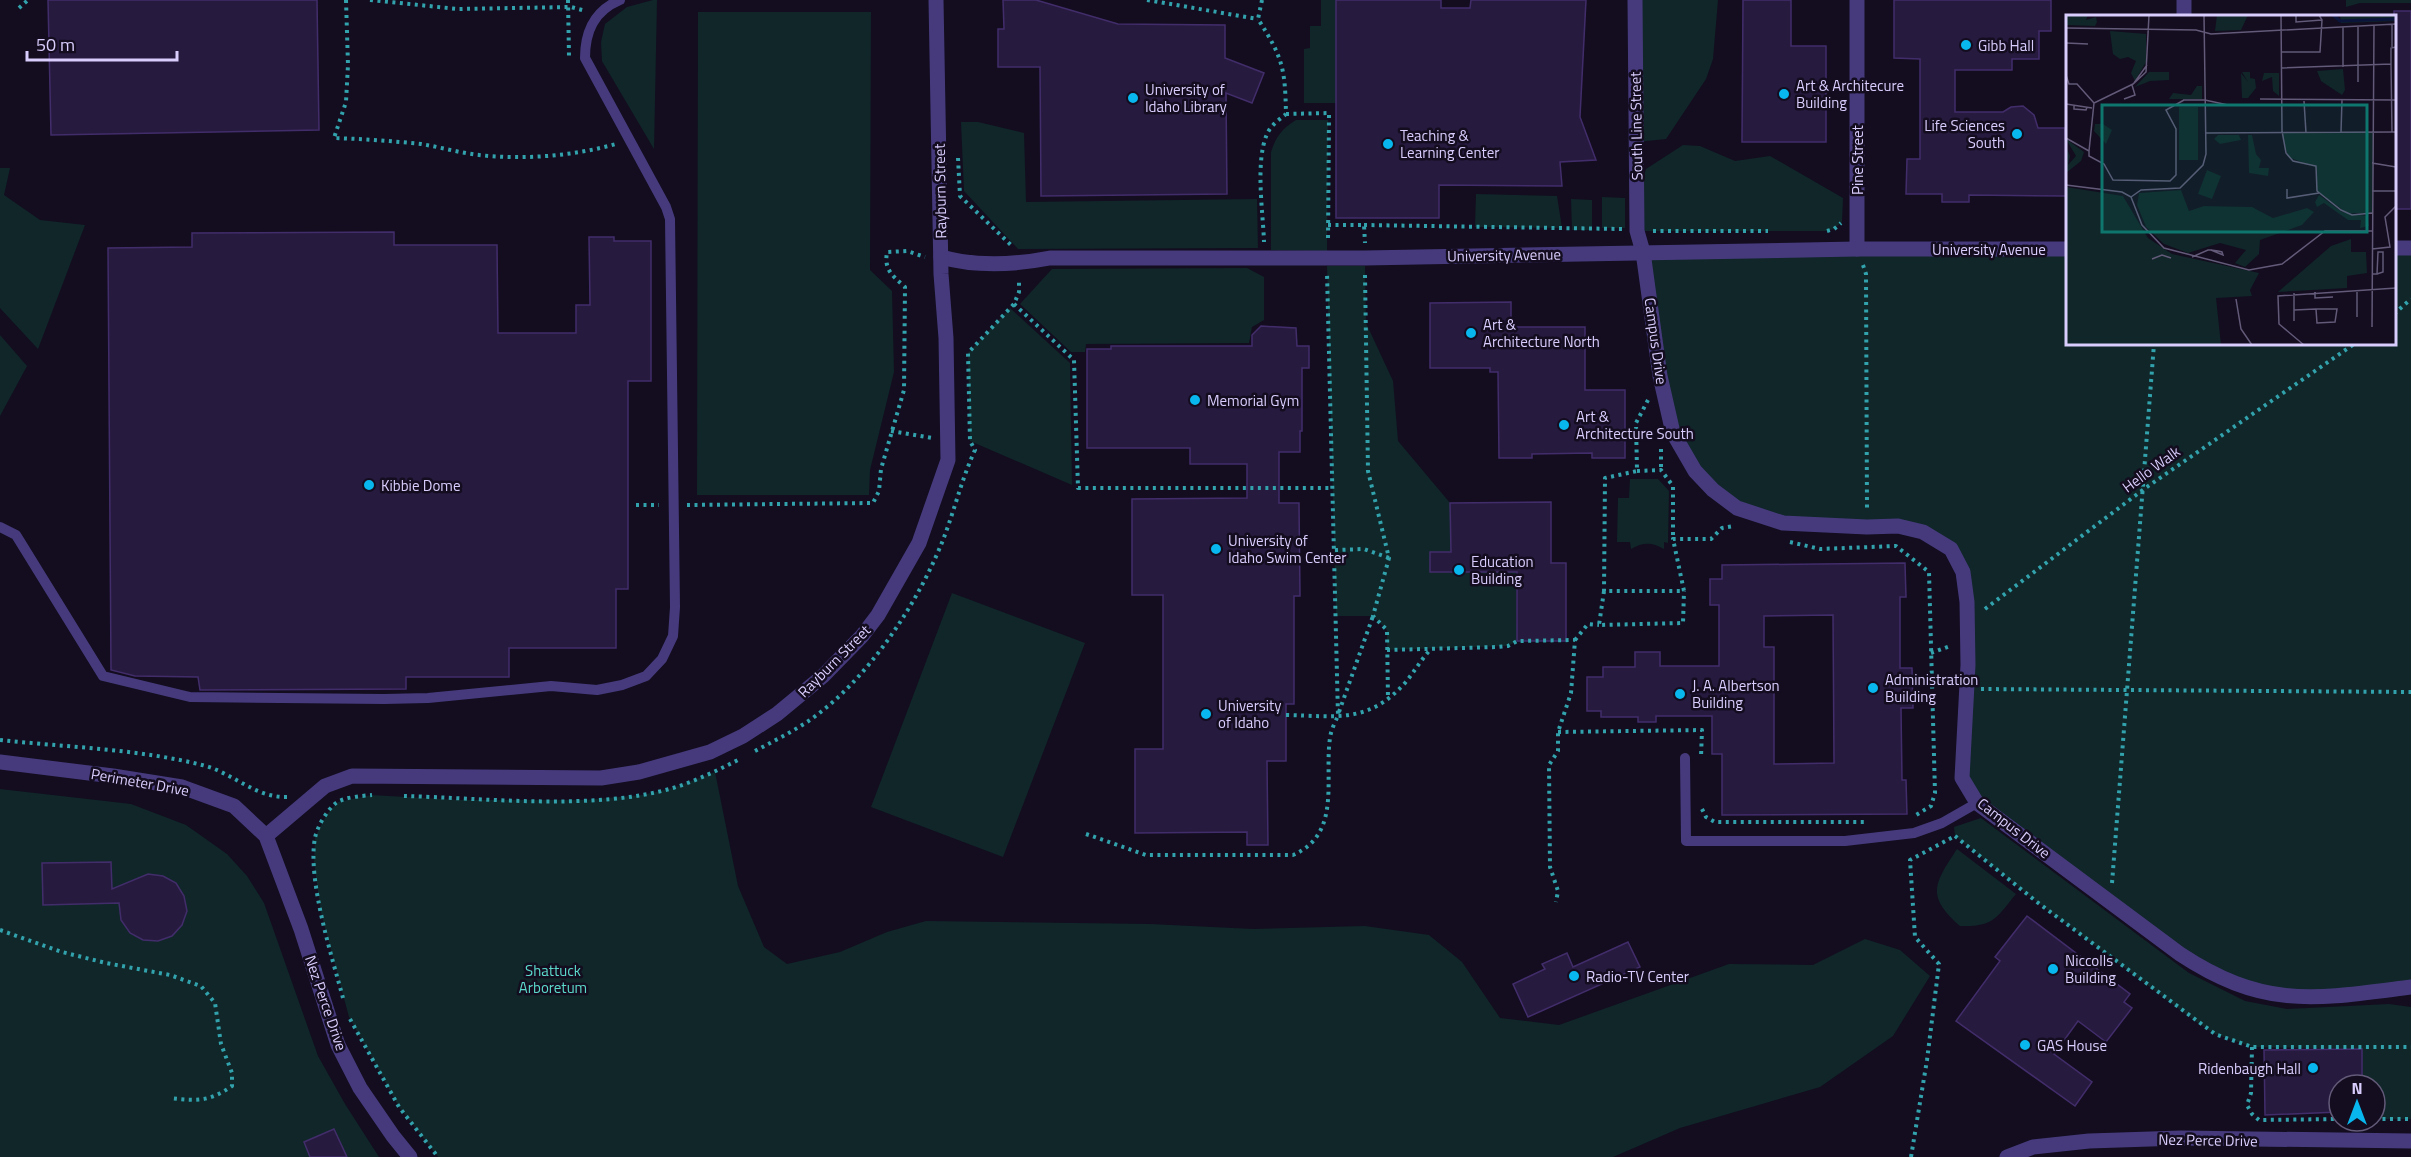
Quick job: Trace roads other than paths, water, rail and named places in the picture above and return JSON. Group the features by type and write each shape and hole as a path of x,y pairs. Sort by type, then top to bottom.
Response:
{"street":[{"name":"Rayburn Street","path":"266,836 325,786 342,778 374,776 601,778 639,771 710,752 742,736 777,714 807,691 862,636 878,615 919,543 948,460 936,0"},
{"name":"South Line Street","path":"1635,0 1637,231 1643,252"},
{"name":"Pine Street","path":"1857,0 1857,249"},
{"name":"University Avenue","path":"941,257 961,262 1018,264 1050,258 1265,258 1327,262 1365,258 1643,252 2066,249"},
{"name":"Campus Drive","path":"1643,252 1659,376 1673,433 1695,471 1713,490 1737,508 1784,523 1867,527 1898,526 1923,532 1951,549 1963,572 1967,621 1968,664 1962,778 1977,803 2204,970 2254,991 2279,996 2316,998 2411,987"},
{"name":"Perimeter Drive","path":"0,762 182,787 234,806 266,836"},
{"name":"Nez Perce Drive","path":"266,836 301,929 338,1045 360,1088 410,1157"},
{"name":"Nez Perce Drive","path":"2007,1157 2033,1147 2089,1141 2181,1138 2411,1141"}],"lane":[{"path":"0,527 16,535 103,676 190,697 428,698 551,686 597,690 622,685 646,676 662,659 673,636 675,607 670,219 666,207 585,58 588,28 598,14 620,0"},
{"path":"1685,758 1686,841 1845,841 1914,833 1942,823 1977,803"}],"place":[{"name":"Gibb Hall","path":"1966,45"},
{"name":"Art & Architecure Building","path":"1784,94"},
{"name":"University of Idaho Library","path":"1133,98"},
{"name":"Life Sciences South","path":"2017,134"},
{"name":"Teaching & Learning Center","path":"1388,144"},
{"name":"Art & Architecture North","path":"1471,333"},
{"name":"Memorial Gym","path":"1195,400"},
{"name":"Art & Architecture South","path":"1564,425"},
{"name":"Kibbie Dome","path":"369,485"},
{"name":"University of Idaho Swim Center","path":"1216,549"},
{"name":"Education Building","path":"1459,570"},
{"name":"Administration Building","path":"1873,688"},
{"name":"J. A. Albertson Building","path":"1680,694"},
{"name":"University of Idaho","path":"1206,714"},
{"name":"Niccolls Building","path":"2053,969"},
{"name":"Radio-TV Center","path":"1574,976"},
{"name":"GAS House","path":"2025,1045"},
{"name":"Ridenbaugh Hall","path":"2313,1068"}],"park label":[{"name":"Shattuck Arboretum","path":"553,978"}]}
